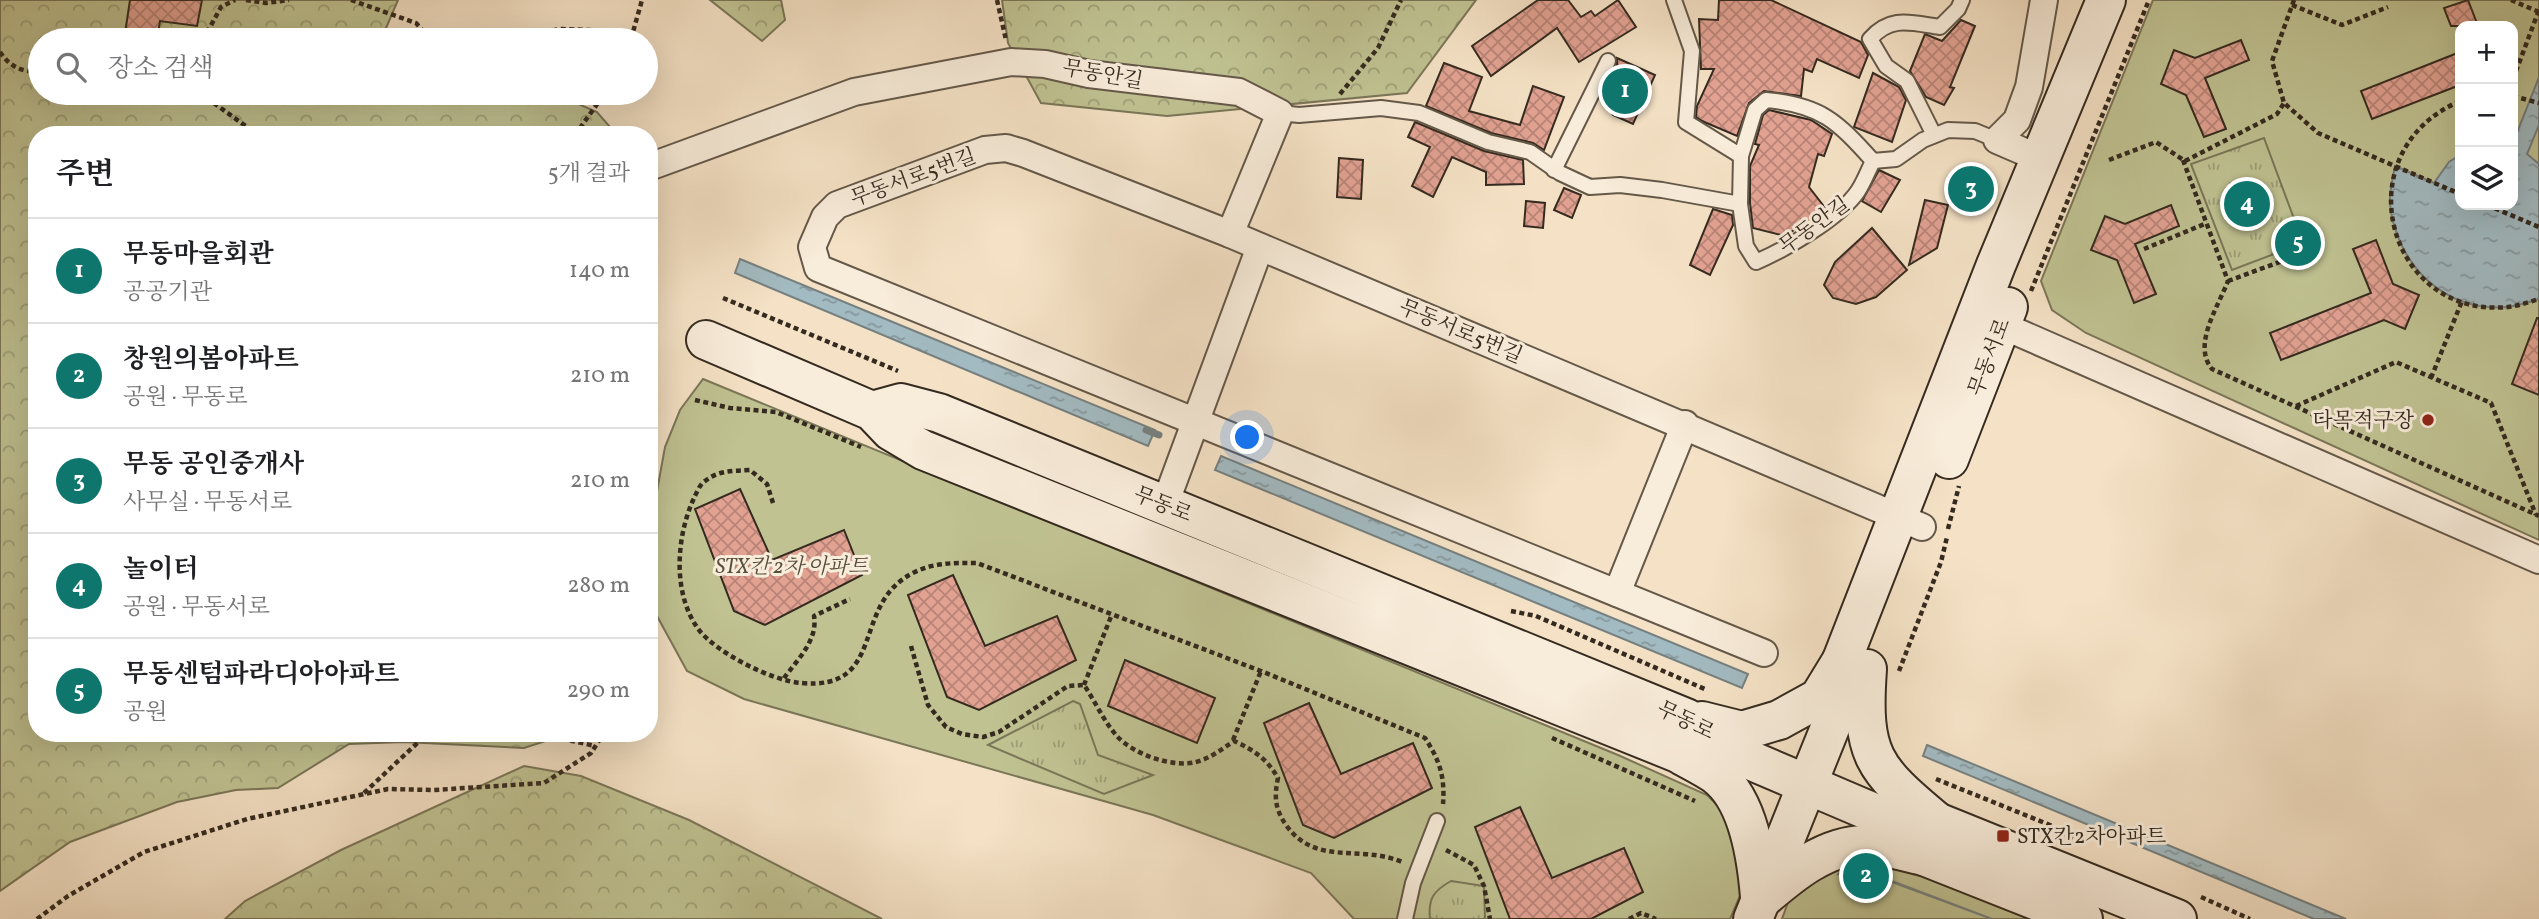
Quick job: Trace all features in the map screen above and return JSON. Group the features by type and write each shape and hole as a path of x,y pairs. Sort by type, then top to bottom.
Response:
{"main road":[{"name":"무동서로","path":"1868,669 1910,522 1991,276 2106,0"},
{"name":"무동서로","path":"1910,522 2001,325 2132,0"},
{"name":"무동로","path":"706,340 872,411 891,431 922,450 1682,735"},
{"name":"무동로","path":"872,411 901,403 939,413 1165,505 1682,735 1719,759 1738,755 1808,784"},
{"path":"1682,735 1742,731 1779,720 1868,669"},
{"path":"1757,909 1838,708 1836,690 1868,669"},
{"path":"1868,669 1864,709 1867,741 1882,771 1931,839 2083,919"},
{"path":"1682,735 1734,800 1756,854 1757,909"},
{"path":"1808,784 1886,818 1911,846 1931,839"},
{"path":"1757,909 1800,869 1834,852 1866,845 1931,839 2188,908"}],"street":[{"path":"2040,159 1997,140 2017,120 2029,87 2044,0"},
{"name":"무동안길","path":"658,164 854,92 1011,62 1045,64 1101,75 1239,92 1279,113"},
{"path":"1230,234 1279,113"},
{"name":"무동서로5번길","path":"1764,653 818,268 812,247 825,218 837,205 985,150 1006,148 1230,234 1685,424 1910,522"},
{"path":"1165,505 1260,247"},
{"path":"2001,325 2539,560"},
{"path":"1616,593 1685,424"}],"lane":[{"path":"1674,0 1692,51 1686,122 1741,156"},
{"path":"1934,135 1908,81 1886,66 1870,39 1881,26 1899,22 1940,27 1958,9 1962,0"},
{"path":"1554,170 1608,61"},
{"name":"무동안길","path":"1766,100 1800,103 1842,127 1873,161 1857,193 1816,229 1793,246 1756,262 1746,246 1740,204 1741,156 1755,110 1766,100"},
{"name":"무동안길","path":"1279,113 1323,114 1381,108 1419,113 1488,142 1530,152 1554,170 1590,187 1620,186 1662,190 1740,204"},
{"path":"1873,161 1896,159 1934,135 1948,130 1975,131 1997,140"},
{"path":"1405,919 1418,869 1437,821"}],"path":[{"path":"210,28 226,0"},
{"path":"222,7 235,0"},
{"path":"246,0 266,3 289,0"},
{"path":"351,0 415,23 420,28"},
{"path":"634,28 642,0"},
{"path":"996,0 1011,62"},
{"path":"1323,114 1378,48 1401,0"},
{"path":"2031,292 2149,0"},
{"path":"2511,0 2539,11 2518,66"},
{"path":"2388,7 2342,25 2293,3 2272,61 2284,103 2318,133 2455,192"},
{"path":"0,52 8,64 28,72"},
{"path":"2518,97 2539,103"},
{"path":"2183,160 2277,114 2284,103"},
{"path":"2455,104 2438,111 2412,135 2395,166 2389,201 2395,236 2413,267 2439,291 2472,305 2508,307 2539,299"},
{"path":"217,105 245,126"},
{"path":"581,126 596,105"},
{"path":"2109,160 2156,142 2183,160 2228,281 2203,344 2205,361 2212,369 2537,515"},
{"path":"2499,210 2539,227"},
{"path":"2144,249 2207,223"},
{"path":"2228,281 2293,257"},
{"path":"2431,378 2462,301"},
{"path":"2295,407 2396,362 2491,403 2537,515"},
{"path":"774,503 766,484 750,470 723,471 702,482 683,526 680,566 685,599 692,618 712,645 729,656 799,683 824,683 846,678 856,666 880,605 894,587 914,572 941,563 977,563 1261,671 1425,738 1436,755 1445,780 1437,821"},
{"path":"1868,669 1941,562 1954,499 1963,473"},
{"path":"784,678 816,629 814,616 850,599"},
{"path":"1084,685 1112,614"},
{"path":"911,646 928,705 946,727 962,734 983,737 999,732 1068,686 1084,685"},
{"path":"1084,685 1117,737 1138,751 1174,762 1194,763 1212,756 1233,741 1261,671"},
{"path":"1233,741 1254,750 1270,763 1279,778 1274,795 1277,808 1297,841 1315,850 1385,855 1418,869"},
{"path":"363,793 418,742"},
{"path":"577,742 595,746"},
{"path":"37,919 68,896 144,852 247,819 388,789 434,790 544,783 590,753 598,742"},
{"path":"1926,775 2050,825 2083,846"},
{"path":"1429,842 1474,865 1485,886 1490,919"},
{"path":"2188,908 2250,919"},
{"path":"1629,919 1641,913 1656,919"}],"green space":[{"path":"0,0 398,0 386,28 28,28 28,105 581,105 597,112 609,126 28,126 28,742 404,742 349,744 278,788 236,790 177,802 70,842 0,891"},
{"path":"710,0 781,0 785,20 762,41"},
{"path":"1002,0 1476,0 1407,93 1167,116 1041,103 1008,43"},
{"path":"2153,0 2539,0 2539,540 2086,333 2052,310 2041,281"},
{"path":"2264,138 2303,243 2232,270 2191,164"},
{"name":"STX칸 2차 아파트","path":"703,379 1618,755 1707,795 1735,823 1743,889 1730,919 1354,919 1311,873 1153,815 744,699 687,671 658,618 658,486 665,447 680,410"},
{"path":"1073,701 1080,704 1098,755 1153,775 1104,794 988,745"},
{"path":"404,742 542,742 524,748"},
{"path":"524,766 581,776 689,820 882,919 225,919 245,901 341,850"},
{"path":"1876,859 2033,919 1782,919 1792,891 1831,862"},
{"path":"1451,881 1484,886 1485,919 1430,919 1433,896"}],"water":[{"path":"2539,77 2539,125 2527,154 2539,164 2539,299 2507,307 2484,307 2463,302 2444,293 2428,280 2413,265 2402,246 2394,226 2390,204 2395,166 2434,183 2449,162 2455,158 2455,210 2518,210 2518,130"},
{"path":"740,259 1155,430 1148,446 735,273"},
{"path":"1221,456 1748,674 1742,688 1215,470"},
{"path":"1927,745 2346,919 2314,919 1923,756"},
{"path":"1843,870 1863,870 1992,919 1862,871 1843,871 1837,875"}],"building":[{"path":"130,0 202,0 197,26 160,21 159,28 126,28"},
{"path":"1538,0 1568,0 1581,17 1591,11 1595,16 1618,0 1636,27 1579,62 1557,28 1491,76 1472,46"},
{"path":"1719,0 1771,0 1861,42 1868,55 1859,78 1817,59 1812,72 1804,69 1801,96 1764,91 1749,103 1737,136 1702,121 1696,117 1697,106 1714,69 1701,69 1699,19 1718,20"},
{"path":"2468,0 2476,21 2455,21 2455,26 2451,26 2444,8"},
{"path":"1961,20 1975,26 1950,87 1954,88 1944,105 1926,97 1910,71 1925,34 1942,41"},
{"path":"2241,40 2249,60 2205,78 2226,129 2204,137 2186,95 2161,84 2174,50 2195,58"},
{"path":"2455,54 2455,87 2372,119 2361,91"},
{"path":"1617,58 1655,75 1633,124 1613,115 1601,96 1617,65"},
{"path":"1444,63 1482,77 1469,111 1520,125 1533,86 1564,97 1544,150 1533,143 1491,133 1426,106"},
{"path":"1873,73 1899,87 1906,100 1892,142 1854,127"},
{"path":"1769,110 1811,120 1832,134 1824,156 1818,154 1809,187 1826,209 1785,236 1753,228 1750,166 1759,145 1755,144 1763,115"},
{"path":"1415,122 1484,151 1523,160 1524,184 1486,185 1486,172 1452,157 1433,197 1412,186 1430,147 1408,137"},
{"path":"1339,158 1363,160 1361,199 1337,197"},
{"path":"1965,167 1990,178 1978,209 1953,199"},
{"path":"1879,170 1900,180 1881,212 1862,201"},
{"path":"1564,188 1581,195 1572,218 1554,210"},
{"path":"1925,200 1948,205 1937,248 1909,265"},
{"path":"1526,201 1545,203 1543,228 1524,226"},
{"path":"2171,205 2179,226 2135,244 2156,294 2134,303 2117,260 2091,250 2105,216 2125,224"},
{"path":"1713,209 1732,215 1733,225 1710,275 1690,265"},
{"path":"1872,228 1907,270 1876,297 1856,304 1833,298 1824,285 1835,262"},
{"path":"2376,240 2393,284 2419,295 2405,329 2384,320 2281,360 2270,333 2371,293 2353,249"},
{"path":"2539,318 2539,395 2512,384"},
{"path":"740,489 772,560 844,530 862,575 765,625 734,611 695,509"},
{"path":"953,575 985,646 1057,616 1076,660 979,710 947,697 908,595"},
{"path":"1125,660 1215,698 1197,743 1108,706"},
{"path":"1309,703 1341,774 1413,743 1432,788 1334,838 1303,825 1264,723"},
{"path":"1520,807 1552,878 1624,848 1643,892 1591,919 1510,919 1475,827"}],"waterway":[{"path":"1146,430 1159,435"}],"place":[{"name":"무동마을회관","path":"1625,91"},
{"name":"무동 공인중개사","path":"1971,189"},
{"name":"놀이터","path":"2247,204"},
{"name":"무동센텀파라디아아파트","path":"2298,243"},
{"name":"다목적구장","path":"2428,420"},
{"name":"STX칸2차아파트","path":"2003,836"},
{"name":"창원의봄아파트","path":"1866,876"}]}
